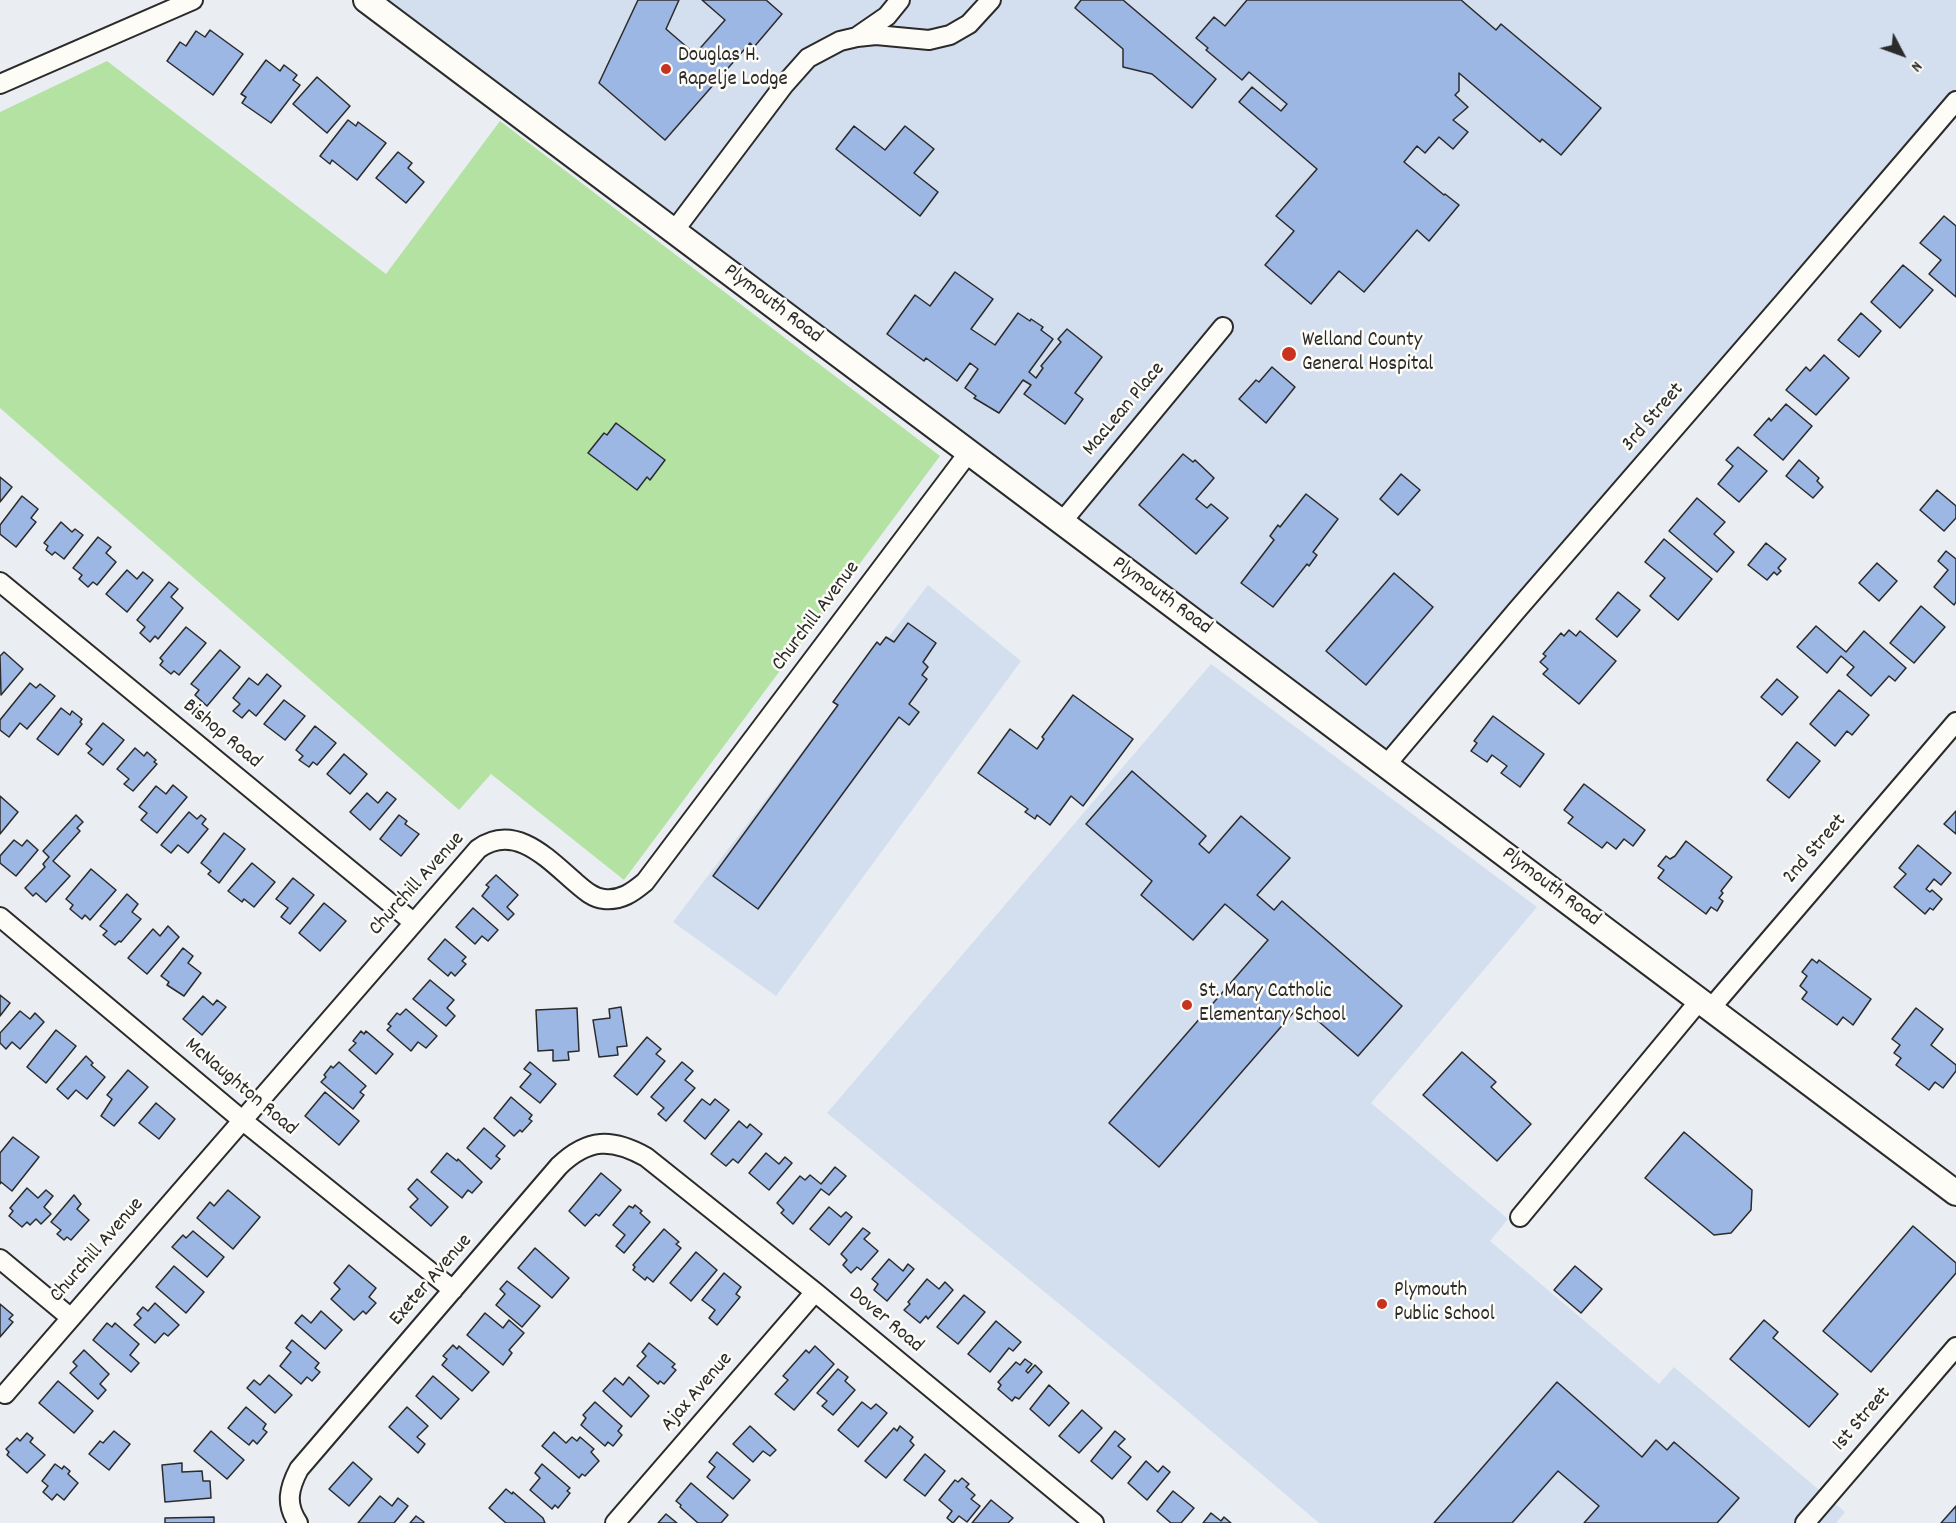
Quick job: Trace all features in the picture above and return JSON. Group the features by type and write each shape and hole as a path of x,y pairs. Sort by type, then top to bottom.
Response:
{"street":[{"path":"0,84 193,0"},
{"name":"Plymouth Road","path":"366,0 1956,1193"},
{"path":"674,231 796,70 823,48 857,37 873,28 900,0"},
{"path":"857,37 876,35 918,40 940,38 969,24 991,0"},
{"name":"3rd Street","path":"1386,765 1516,609 1956,101"},
{"name":"MacLean Place","path":"1061,523 1223,327"},
{"name":"Churchill Avenue","path":"5,1394 468,859 487,843 495,839 512,839 527,845 594,896 604,899 621,898 638,888 652,875 969,452"},
{"name":"Bishop Road","path":"0,582 413,922"},
{"name":"2nd Street","path":"1520,1217 1956,722"},
{"name":"McNaughton Road","path":"0,917 242,1120 453,1290"},
{"name":"Exeter Avenue","path":"298,1523 289,1504 291,1484 299,1469 572,1153 592,1144 611,1143 630,1148 646,1157"},
{"name":"Dover Road","path":"646,1157 815,1292 1094,1523"},
{"path":"0,1259 71,1318"},
{"name":"Ajax Avenue","path":"615,1523 815,1292"},
{"name":"1st Street","path":"1805,1523 1956,1347"}],"shaded area":[{"name":"Welland County General Hospital","path":"366,0 1956,0 1956,101 1386,765"},
{"path":"928,585 1021,661 776,996 673,922"},
{"name":"St. Mary Catholic Elementary School","path":"1211,664 1537,907 1371,1103 1508,1219 1490,1241 1659,1384 1674,1367 1845,1512 1836,1523 1319,1523 1142,1372 827,1113"}],"green space":[{"path":"107,61 386,274 500,121 940,456 624,880 491,774 459,810 0,408 0,112"}],"building":[{"name":"Douglas H. Rapelje Lodge","path":"638,0 679,0 666,29 695,54 725,20 702,0 766,0 782,14 754,47 750,43 665,140 599,83"},
{"path":"1081,0 1123,0 1216,79 1192,108 1152,74 1123,67 1123,49 1075,8"},
{"path":"1247,0 1461,0 1496,30 1501,24 1601,108 1561,155 1542,139 1540,142 1459,73 1459,91 1455,95 1468,107 1453,120 1468,132 1453,149 1439,137 1425,153 1417,146 1404,162 1459,205 1429,241 1417,230 1364,292 1339,271 1311,304 1265,265 1294,231 1276,216 1317,169 1239,102 1252,87 1281,111 1287,104 1249,72 1242,80 1206,50 1208,48 1196,38 1214,17 1225,26"},
{"path":"210,30 243,54 213,95 167,61 180,42 186,46 196,31 205,37"},
{"path":"266,60 280,71 284,65 297,75 293,80 300,85 271,123 242,103 246,97 241,94"},
{"path":"317,77 350,106 327,133 293,104"},
{"path":"348,120 356,126 358,122 386,143 357,180 332,160 330,164 320,156"},
{"path":"854,126 885,150 905,126 934,149 914,173 938,192 920,216 836,149"},
{"path":"398,152 412,163 408,168 424,182 406,203 376,178"},
{"path":"1944,216 1956,226 1956,297 1929,274 1941,260 1920,243"},
{"path":"1903,265 1933,290 1900,328 1871,302"},
{"path":"955,272 993,299 971,329 995,345 1018,313 1043,327 1041,330 1053,339 1029,372 1036,378 1043,368 1041,366 1061,342 1058,339 1067,329 1102,357 1075,393 1083,399 1065,424 1024,394 1031,385 1023,380 999,413 974,398 976,396 965,388 978,369 970,363 957,381 926,358 924,361 887,334 915,295 930,306"},
{"path":"1861,313 1881,331 1859,357 1838,340"},
{"path":"1824,355 1849,378 1816,415 1786,390 1806,367 1810,371"},
{"path":"1272,367 1295,387 1266,423 1239,399 1256,380 1259,382"},
{"path":"1786,404 1812,426 1783,460 1754,435"},
{"path":"616,423 665,460 650,480 647,477 637,490 588,453 604,433 607,435"},
{"path":"1738,447 1767,471 1739,502 1718,484 1733,466 1726,460"},
{"path":"1183,454 1193,462 1195,460 1214,478 1196,499 1207,508 1211,504 1228,518 1196,554 1139,505"},
{"path":"1799,460 1819,478 1817,481 1823,487 1813,498 1786,476"},
{"path":"1401,474 1420,490 1398,515 1380,499"},
{"path":"0,477 12,487 0,502"},
{"path":"1937,490 1956,506 1956,518 1944,531 1920,510"},
{"path":"1306,494 1338,519 1313,552 1317,555 1309,566 1307,564 1273,607 1241,583 1274,540 1270,536 1278,525 1280,527"},
{"path":"22,496 38,509 31,518 36,522 16,547 0,534 0,525"},
{"path":"1697,498 1725,522 1714,534 1734,552 1717,572 1669,531"},
{"path":"61,522 72,532 75,529 83,535 64,559 55,552 52,555 46,550 48,546 44,543"},
{"path":"98,537 111,547 106,553 116,562 97,585 93,582 88,587 79,579 82,575 73,568"},
{"path":"1664,539 1712,579 1678,620 1650,596 1665,578 1645,562"},
{"path":"1766,543 1786,559 1778,568 1781,571 1777,575 1774,572 1767,580 1748,565"},
{"path":"1946,551 1956,559 1956,602 1954,605 1934,587 1948,570 1938,561"},
{"path":"1877,563 1897,581 1879,601 1859,583"},
{"path":"127,570 137,579 143,572 153,580 127,612 106,594"},
{"path":"1394,573 1433,607 1366,685 1326,651"},
{"path":"169,582 178,589 171,597 183,608 158,639 155,636 150,642 140,633 145,627 137,620"},
{"path":"1618,592 1640,610 1617,637 1596,619"},
{"path":"1921,606 1945,627 1914,663 1890,643"},
{"path":"908,623 936,643 923,662 928,667 922,675 927,679 909,704 919,712 909,725 899,717 758,909 713,876 838,705 833,702 877,642 880,645 886,637 894,642"},
{"path":"1816,626 1846,652 1864,631 1906,668 1895,681 1889,676 1871,696 1847,675 1854,667 1841,656 1827,673 1797,647"},
{"path":"186,627 206,643 179,675 174,671 171,674 160,665 163,661 160,658"},
{"path":"1569,630 1576,636 1580,631 1616,661 1579,704 1543,674 1548,669 1540,662 1546,656 1543,654 1561,633 1564,636"},
{"path":"220,650 240,667 207,706 195,695 199,690 191,684"},
{"path":"4,652 23,669 1,695 0,656"},
{"path":"267,674 281,686 256,716 249,710 242,718 233,711 240,704 233,698 249,678 258,685"},
{"path":"1777,679 1798,697 1782,715 1761,697"},
{"path":"30,683 36,688 40,684 55,696 27,729 20,723 9,737 0,730 0,720"},
{"path":"1839,690 1869,715 1852,735 1847,731 1835,746 1810,724"},
{"path":"1073,695 1133,739 1083,806 1071,796 1050,825 1037,815 1035,819 1025,812 1028,809 978,773 1010,729 1037,749 1044,739 1042,737"},
{"path":"284,700 305,716 285,740 264,724"},
{"path":"61,708 70,715 72,711 82,719 80,722 82,724 58,755 37,739"},
{"path":"1493,716 1544,754 1520,787 1501,773 1507,766 1492,755 1487,762 1471,751 1477,743 1474,741"},
{"path":"103,723 124,740 103,765 88,753 92,749 86,744"},
{"path":"315,726 336,743 317,765 313,762 309,767 299,760 303,756 296,750"},
{"path":"1797,742 1820,761 1789,798 1767,780"},
{"path":"135,748 144,756 147,752 157,764 133,791 124,784 129,779 117,769"},
{"path":"344,754 367,774 350,794 327,774"},
{"path":"1132,771 1206,836 1199,844 1209,853 1241,816 1290,858 1257,895 1274,910 1282,901 1402,1006 1358,1056 1300,1005 1159,1167 1109,1123 1268,940 1225,904 1193,940 1141,895 1152,881 1086,824"},
{"path":"1584,784 1645,830 1633,846 1624,839 1616,849 1607,842 1602,848 1568,823 1573,817 1564,810"},
{"path":"173,785 187,797 157,833 141,820 147,813 139,807 156,786 166,794"},
{"path":"387,792 396,799 370,830 350,812 367,793 378,803"},
{"path":"0,796 18,812 0,834"},
{"path":"1956,811 1956,834 1944,824"},
{"path":"189,812 197,819 201,815 206,819 202,824 208,829 188,853 178,845 171,853 161,845"},
{"path":"76,815 83,822 77,828 80,831 53,861 70,876 46,902 36,893 33,896 25,888 45,867 43,864 49,857 43,851"},
{"path":"399,815 407,821 405,824 419,834 401,856 380,839"},
{"path":"224,833 245,849 219,883 208,874 211,871 201,863"},
{"path":"14,840 22,846 27,840 38,850 16,876 0,863 0,856"},
{"path":"1686,841 1732,877 1721,891 1723,893 1719,898 1723,901 1717,911 1711,907 1706,914 1658,878 1664,870 1658,866 1666,856 1670,859 1675,856"},
{"path":"1918,845 1951,873 1941,885 1934,879 1926,889 1930,892 1932,890 1942,899 1933,910 1930,908 1925,914 1894,887 1906,874 1899,868"},
{"path":"252,863 275,882 254,907 244,899 242,902 228,891"},
{"path":"91,869 116,890 90,920 85,915 82,919 70,909 73,905 66,899"},
{"path":"496,875 518,895 507,907 514,914 508,920 482,896 489,887 486,885"},
{"path":"293,878 314,895 290,924 281,917 288,908 276,899"},
{"path":"127,894 138,904 132,912 141,919 121,942 115,945 103,935 107,931 100,926"},
{"path":"324,903 346,921 320,951 299,933"},
{"path":"473,908 498,930 488,941 482,936 475,944 456,927"},
{"path":"168,926 179,937 147,974 128,958 153,929 160,936"},
{"path":"445,939 466,957 462,961 466,964 455,976 451,972 448,976 428,959"},
{"path":"183,948 193,956 188,963 201,973 184,996 167,985 169,982 161,976"},
{"path":"1812,959 1817,963 1819,960 1871,999 1853,1025 1843,1017 1837,1025 1802,999 1807,992 1800,986 1807,976 1802,972"},
{"path":"430,980 454,1000 447,1008 455,1016 446,1026 413,999"},
{"path":"0,995 10,1003 0,1016"},
{"path":"203,996 213,1005 217,1000 226,1007 202,1035 183,1019"},
{"path":"621,1007 627,1046 617,1047 618,1055 599,1057 593,1020 610,1018 609,1009"},
{"path":"577,1008 579,1051 568,1052 569,1060 553,1061 553,1050 538,1051 536,1010"},
{"path":"1916,1008 1943,1029 1931,1045 1956,1065 1956,1071 1943,1088 1935,1082 1929,1090 1896,1065 1901,1058 1894,1053 1900,1045 1892,1039"},
{"path":"406,1009 437,1036 426,1048 418,1042 411,1051 387,1030 391,1026 388,1024 397,1013 400,1015"},
{"path":"20,1011 30,1019 35,1013 44,1022 20,1049 12,1042 6,1049 0,1043 0,1033"},
{"path":"56,1030 76,1046 46,1083 27,1067"},
{"path":"361,1031 364,1034 366,1031 393,1054 376,1074 349,1050 356,1043 353,1041"},
{"path":"647,1037 661,1049 656,1054 665,1061 637,1095 614,1076"},
{"path":"1462,1052 1496,1082 1491,1087 1531,1124 1497,1161 1423,1095"},
{"path":"86,1056 93,1063 91,1065 105,1077 87,1099 76,1090 68,1099 57,1089"},
{"path":"339,1062 366,1086 360,1092 364,1095 353,1109 321,1082 331,1066 333,1068"},
{"path":"530,1062 556,1084 540,1103 520,1087 531,1074 524,1069"},
{"path":"682,1062 693,1071 685,1080 695,1088 666,1121 658,1114 664,1108 651,1097"},
{"path":"128,1070 148,1087 114,1126 101,1116 112,1099 107,1095"},
{"path":"325,1092 359,1121 339,1145 305,1116"},
{"path":"511,1097 532,1115 529,1119 532,1121 522,1132 520,1130 514,1136 494,1118"},
{"path":"702,1099 710,1105 715,1099 729,1110 705,1139 684,1121"},
{"path":"156,1103 175,1119 159,1139 139,1123"},
{"path":"739,1121 747,1128 750,1124 762,1134 738,1163 733,1159 726,1166 711,1154"},
{"path":"484,1128 505,1146 496,1156 500,1159 491,1169 467,1148"},
{"path":"1684,1132 1752,1190 1751,1210 1731,1233 1714,1235 1645,1178"},
{"path":"13,1137 39,1157 12,1191 1,1182 0,1184 0,1153"},
{"path":"447,1153 457,1161 458,1159 482,1182 472,1193 468,1190 462,1198 431,1172"},
{"path":"766,1153 779,1164 785,1157 792,1163 769,1190 749,1173"},
{"path":"835,1167 846,1176 829,1195 821,1189 793,1224 781,1213 784,1210 777,1203 800,1176 805,1180 810,1175 821,1184"},
{"path":"601,1173 621,1190 599,1216 596,1214 585,1226 569,1211"},
{"path":"417,1179 448,1207 431,1226 410,1207 418,1199 408,1189"},
{"path":"27,1188 38,1198 46,1190 53,1196 44,1207 51,1214 41,1224 36,1219 30,1225 27,1222 22,1227 9,1216 13,1211 10,1208"},
{"path":"228,1190 260,1217 233,1249 197,1218 210,1202 214,1206"},
{"path":"74,1195 81,1204 77,1209 89,1220 71,1240 67,1237 64,1240 57,1234 61,1230 51,1222"},
{"path":"635,1205 650,1222 624,1253 616,1246 625,1235 613,1225 629,1206 633,1208"},
{"path":"829,1207 841,1217 846,1212 852,1217 829,1245 810,1229"},
{"path":"1913,1226 1956,1263 1956,1273 1871,1372 1823,1331"},
{"path":"863,1228 870,1233 864,1239 878,1251 861,1270 857,1267 851,1273 843,1265 847,1260 841,1254"},
{"path":"664,1229 679,1242 676,1244 681,1248 653,1282 647,1277 645,1280 633,1270 635,1267 633,1265"},
{"path":"193,1231 224,1257 207,1277 172,1247 183,1235 186,1238"},
{"path":"535,1248 569,1278 552,1298 518,1268"},
{"path":"696,1252 717,1270 691,1301 670,1283"},
{"path":"889,1259 903,1271 908,1264 914,1269 887,1301 874,1290 878,1284 872,1279"},
{"path":"349,1265 376,1288 369,1297 376,1303 366,1314 363,1311 354,1320 331,1299 340,1289 334,1283"},
{"path":"174,1266 204,1292 186,1313 156,1287"},
{"path":"1575,1266 1602,1289 1581,1313 1554,1290"},
{"path":"724,1273 741,1287 736,1294 740,1297 717,1325 709,1318 715,1310 702,1300"},
{"path":"927,1279 939,1289 945,1282 953,1290 928,1319 926,1316 920,1323 904,1310"},
{"path":"507,1281 540,1306 522,1327 496,1305 505,1294 500,1289"},
{"path":"964,1295 985,1312 958,1344 937,1327"},
{"path":"155,1303 179,1325 168,1336 164,1333 155,1343 134,1325 141,1318 137,1314 143,1307 148,1311"},
{"path":"0,1304 13,1315 9,1319 13,1322 0,1337"},
{"path":"321,1311 342,1330 325,1349 295,1323 302,1315 311,1323"},
{"path":"485,1313 503,1328 509,1320 524,1333 509,1350 512,1353 503,1365 467,1335"},
{"path":"1764,1320 1778,1332 1773,1338 1838,1394 1809,1427 1730,1359"},
{"path":"996,1321 1021,1342 1013,1351 1009,1348 990,1372 968,1354"},
{"path":"107,1323 112,1327 115,1323 139,1344 130,1355 139,1363 131,1372 93,1340"},
{"path":"292,1340 319,1363 315,1368 320,1372 312,1381 307,1377 301,1384 280,1366 291,1352 286,1348"},
{"path":"649,1343 675,1364 672,1367 676,1370 664,1384 660,1381 658,1384 637,1366 646,1356 642,1352"},
{"path":"453,1345 457,1349 459,1346 489,1372 472,1391 442,1365 447,1359 443,1356"},
{"path":"815,1346 834,1364 794,1410 775,1394 788,1380 783,1376 806,1350 809,1353"},
{"path":"84,1350 109,1374 100,1384 106,1390 98,1399 70,1373 77,1366 73,1362"},
{"path":"1025,1359 1032,1364 1026,1371 1028,1373 1035,1365 1042,1372 1019,1399 1015,1397 1012,1401 998,1389 1001,1385 998,1382 1016,1362 1020,1365"},
{"path":"838,1369 848,1377 845,1381 855,1390 833,1415 822,1406 827,1401 817,1393"},
{"path":"269,1375 292,1395 275,1413 247,1388 254,1380 260,1385"},
{"path":"433,1376 459,1399 441,1419 416,1396"},
{"path":"629,1377 649,1396 631,1417 603,1391 615,1378 623,1385"},
{"path":"58,1381 93,1411 74,1433 39,1403"},
{"path":"1557,1382 1642,1457 1656,1440 1667,1450 1674,1442 1739,1498 1717,1523 1584,1523 1599,1506 1558,1471 1512,1523 1434,1523"},
{"path":"1049,1385 1069,1403 1049,1426 1030,1409"},
{"path":"595,1402 622,1426 618,1431 622,1435 613,1446 608,1442 605,1446 581,1425 586,1418 583,1415"},
{"path":"862,1402 871,1409 876,1404 887,1413 858,1447 838,1430"},
{"path":"246,1407 266,1424 263,1429 267,1432 257,1444 253,1440 249,1445 228,1428"},
{"path":"407,1407 428,1426 417,1437 425,1444 418,1453 389,1427"},
{"path":"1082,1410 1102,1428 1079,1453 1059,1436"},
{"path":"750,1426 776,1450 770,1456 763,1451 753,1462 733,1444"},
{"path":"900,1426 913,1437 910,1441 914,1445 886,1478 865,1461 894,1428 897,1431"},
{"path":"114,1431 130,1444 109,1470 89,1454 100,1441 103,1443"},
{"path":"211,1431 244,1460 227,1479 194,1451"},
{"path":"1115,1431 1125,1439 1118,1446 1131,1457 1112,1479 1091,1461"},
{"path":"554,1432 566,1443 572,1437 577,1441 580,1437 594,1449 591,1452 599,1461 585,1476 582,1474 579,1478 542,1446"},
{"path":"27,1433 33,1438 30,1442 45,1455 27,1473 7,1455 9,1452 6,1449 17,1438 20,1441"},
{"path":"717,1452 750,1480 733,1499 707,1477 715,1467 709,1462"},
{"path":"925,1454 945,1471 925,1496 904,1480"},
{"path":"1146,1461 1158,1472 1163,1466 1170,1472 1147,1500 1128,1483"},
{"path":"353,1462 372,1479 349,1506 329,1489"},
{"path":"182,1463 182,1472 202,1471 203,1481 210,1481 211,1498 165,1502 162,1465"},
{"path":"55,1464 62,1469 64,1466 70,1471 68,1474 78,1483 64,1500 57,1494 52,1500 43,1492 48,1486 42,1481"},
{"path":"542,1464 570,1488 567,1491 570,1493 558,1508 555,1505 552,1509 530,1490 540,1478 535,1473"},
{"path":"962,1478 969,1484 966,1487 975,1495 971,1499 980,1506 967,1522 959,1516 953,1523 947,1518 952,1511 939,1500 955,1480 958,1482"},
{"path":"691,1483 728,1515 721,1523 698,1523 680,1507 681,1505 676,1501"},
{"path":"506,1489 512,1494 513,1492 543,1518 545,1523 506,1523 489,1508"},
{"path":"1173,1491 1194,1508 1181,1523 1171,1523 1157,1511"},
{"path":"380,1496 392,1506 398,1498 408,1506 394,1523 358,1523"},
{"path":"991,1500 1013,1518 1008,1523 972,1523"},
{"path":"1956,1506 1956,1523 1941,1523"},
{"path":"1211,1513 1221,1521 1224,1517 1231,1523 1203,1523"},
{"path":"666,1514 677,1523 658,1523"},
{"path":"416,1516 424,1522 410,1523"},
{"path":"214,1517 214,1523 165,1523 165,1518"}],"place":[{"name":"Douglas H. Rapelje Lodge","path":"666,69"},
{"name":"Welland County General Hospital","path":"1289,354"},
{"name":"St. Mary Catholic Elementary School","path":"1187,1005"},
{"name":"Plymouth Public School","path":"1382,1304"}]}
